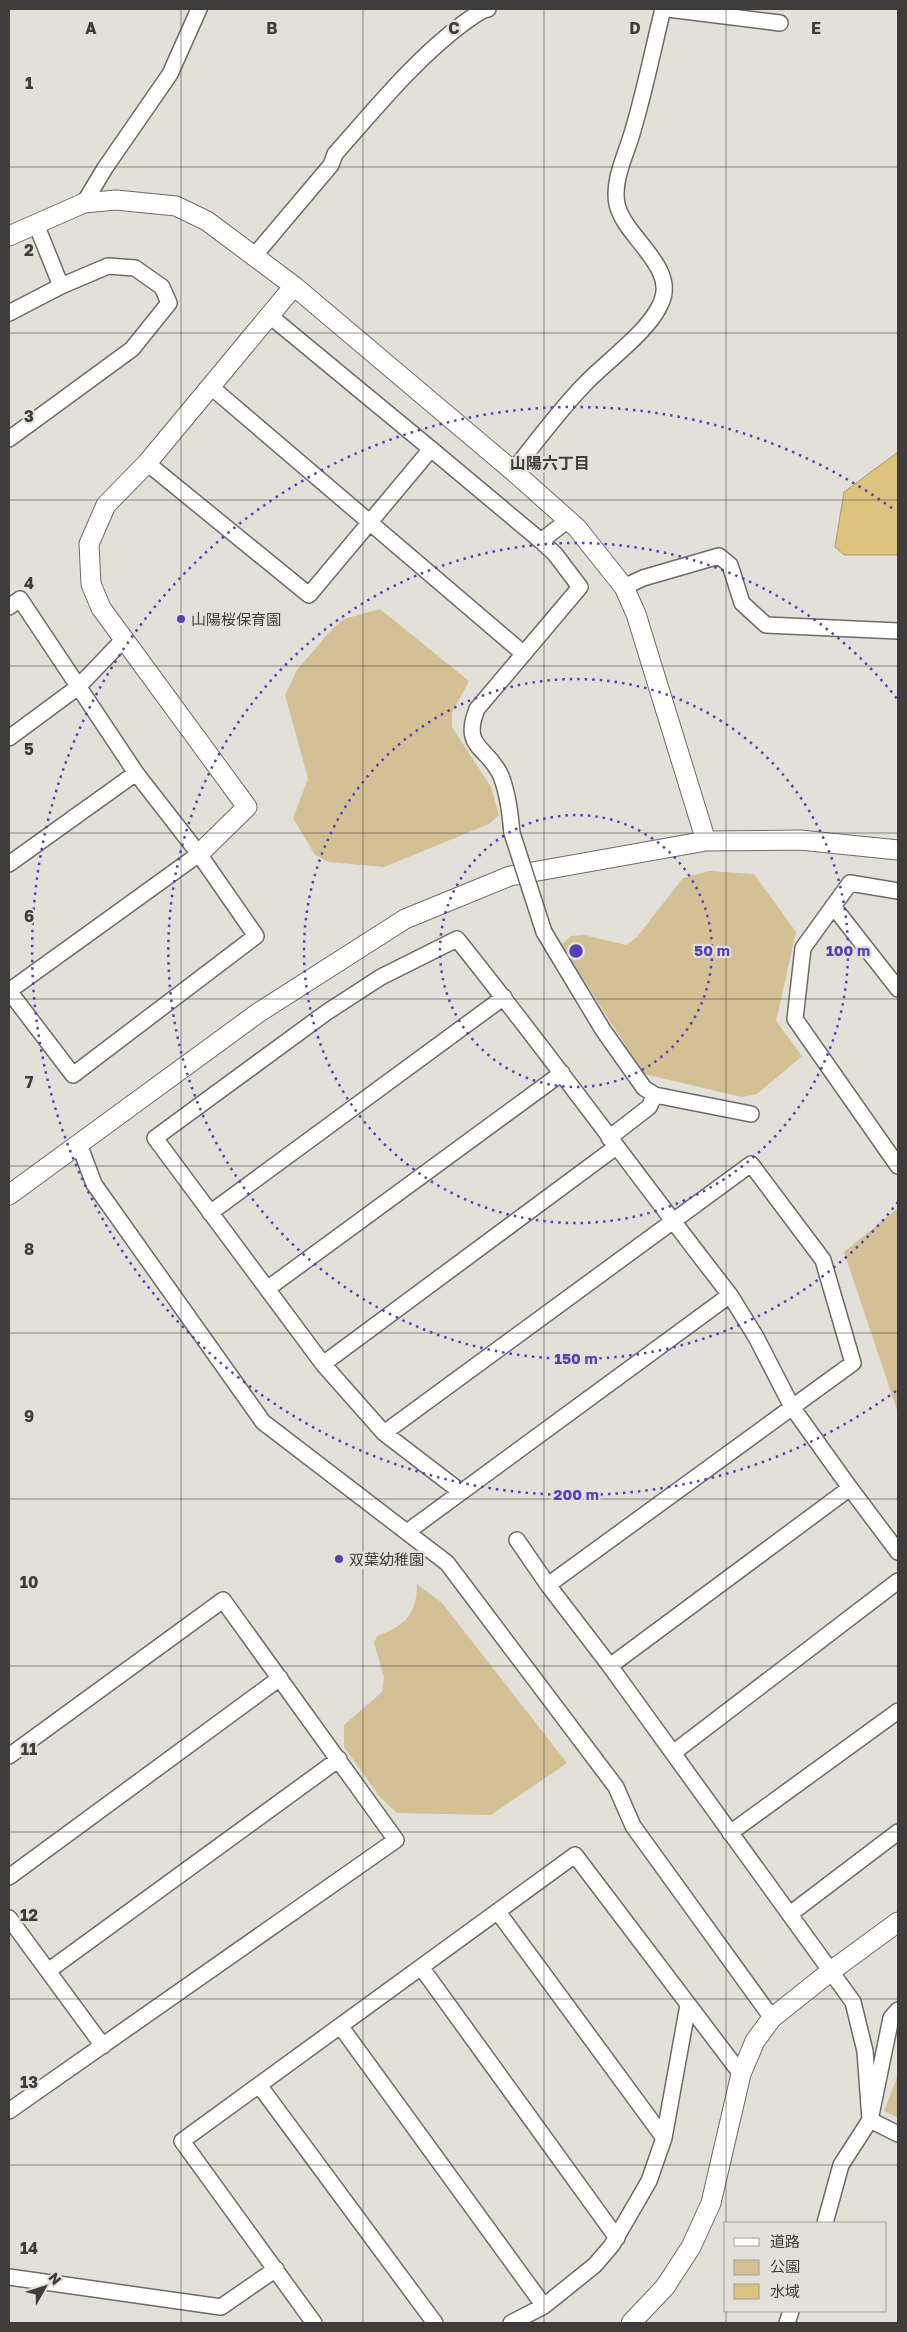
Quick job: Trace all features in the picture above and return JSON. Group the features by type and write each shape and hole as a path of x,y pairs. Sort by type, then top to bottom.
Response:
{"street":[{"path":"84,203 105,168 170,74 199,9"},
{"path":"255,255 331,165 335,154 396,86 457,28 483,10 488,9"},
{"path":"513,471 582,386 644,328 662,303 664,288 662,272 623,220 617,203 617,184 634,130 663,9"},
{"path":"668,9 780,23"},
{"path":"9,236 84,203 116,200 176,206 207,221 255,255 513,471 577,528 624,587 636,614 706,841"},
{"path":"36,224 61,286"},
{"path":"9,313 61,286 108,266 135,268 162,287 169,303 132,349 9,439"},
{"path":"9,607 20,599 136,772 199,854 256,936 73,1076 9,991 199,854 247,807 101,608 91,584 89,544 106,505 147,463 294,286"},
{"path":"270,316 541,541 555,554 580,587 478,708 472,722 471,734 500,774 509,802 512,833 544,932 602,1030 644,1088 655,1094 751,1114"},
{"path":"210,386 524,654"},
{"path":"147,463 309,595 431,449"},
{"path":"541,541 568,520"},
{"path":"624,587 643,578 719,556 730,565 742,603 766,625 898,630"},
{"path":"9,738 78,686 124,639"},
{"path":"9,864 136,772"},
{"path":"9,1194 258,1013 405,919 510,876 706,841 800,840 898,850"},
{"path":"898,892 850,883 803,948 795,1019 898,1166"},
{"path":"833,906 898,989"},
{"path":"461,1492 384,1433 323,1364 155,1138 327,1012 381,977 457,940 504,997 612,1142 730,1295 756,1337 792,1408 898,1552"},
{"path":"210,1212 504,997"},
{"path":"267,1289 562,1073"},
{"path":"323,1364 612,1142 649,1107 655,1094"},
{"path":"79,1144 94,1184 263,1422 447,1563 616,1787 633,1826 772,2018"},
{"path":"384,1433 751,1164 823,1260 853,1364 548,1585"},
{"path":"407,1532 730,1295"},
{"path":"610,1666 850,1488"},
{"path":"517,1540 853,2002 865,2052 870,2120"},
{"path":"673,1753 898,1581"},
{"path":"9,1756 223,1600 396,1840 9,2111"},
{"path":"9,1878 280,1678"},
{"path":"730,1833 898,1711"},
{"path":"48,1971 339,1759"},
{"path":"790,1914 898,1832"},
{"path":"314,2323 182,2140 341,2027 575,1855 741,2074"},
{"path":"498,1912 664,2138"},
{"path":"9,1918 103,2046"},
{"path":"631,2323 665,2286 691,2247 711,2203 741,2074 755,2041 772,2018 831,1971 898,1922"},
{"path":"421,1968 616,2238"},
{"path":"512,2323 544,2306 596,2265 616,2238 649,2181 664,2138 688,2004"},
{"path":"825,2222 841,2165 870,2120 891,2018 898,2010"},
{"path":"341,2027 544,2306"},
{"path":"259,2085 435,2323"},
{"path":"870,2120 898,2134"},
{"path":"9,2277 221,2307 276,2269"}],"green space":[{"path":"380,609 469,681 452,713 452,727 491,787 499,815 489,824 384,867 329,862 315,855 293,818 308,779 285,695 297,670 333,628 344,619"},
{"path":"709,871 754,874 796,932 776,1021 802,1056 757,1094 742,1097 644,1074 561,945 571,936 584,935 626,945 637,937 683,878"},
{"path":"898,1210 898,1413 844,1252"},
{"path":"417,1584 442,1603 567,1763 491,1815 397,1813 379,1796 344,1747 344,1725 382,1692 384,1677 374,1643 377,1636 395,1628 407,1618 415,1604"},
{"path":"898,2075 898,2118 884,2111"}],"water":[{"path":"898,452 898,555 844,555 835,547 844,492"}],"place":[{"name":"山陽桜保育園","path":"181,619"},
{"name":"双葉幼稚園","path":"339,1559"}],"district":[{"name":"山陽六丁目","path":"550,463"}]}
